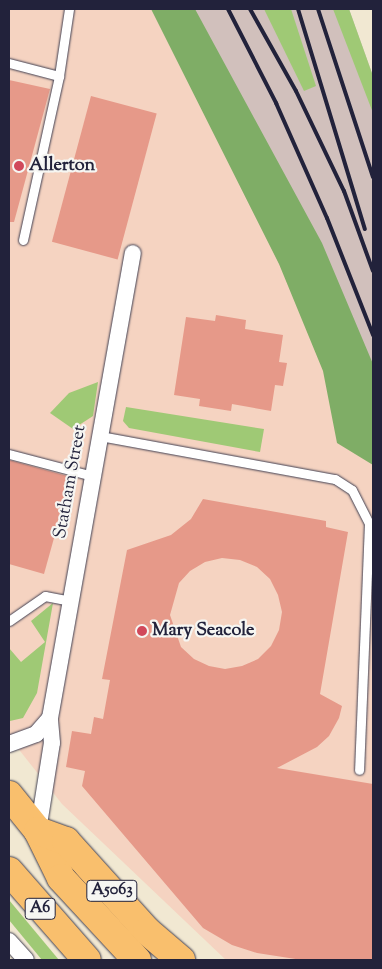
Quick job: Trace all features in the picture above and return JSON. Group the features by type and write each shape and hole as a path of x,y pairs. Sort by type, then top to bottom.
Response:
{"highway":[{"name":"A6","path":"9,795 38,831 61,878 137,960"},
{"name":"A5063","path":"38,831 66,841 147,931 181,960"},
{"name":"A6","path":"9,870 87,960"}],"street":[{"name":"Statham Street","path":"38,831 52,743 50,718 134,253"},
{"path":"9,744 36,734 50,718"},
{"path":"9,941 26,960"}],"lane":[{"path":"23,240 59,76 69,9"},
{"path":"9,63 59,76"},
{"path":"100,436 335,479 352,490 369,523 358,770"},
{"path":"9,454 93,476"},
{"path":"9,621 45,596 70,601"}],"shaded area":[{"path":"9,9 155,9 373,214 373,960 226,960 62,804 9,737"},
{"path":"155,9 349,9 373,76 373,456"}],"green space":[{"path":"151,9 195,9 322,243 373,364 373,465 337,443 323,371 279,264"},
{"path":"264,9 291,9 316,86 304,91"},
{"path":"333,9 349,9 373,76 373,113"},
{"path":"98,382 93,416 73,429 50,413 69,393"},
{"path":"126,407 264,429 260,452 129,428 123,421"},
{"path":"53,603 37,693 23,718 10,721 9,648 21,662 45,642 31,621"},
{"path":"9,900 59,960 42,960 9,920"}],"building":[{"name":"Allerton","path":"9,80 50,89 14,222 9,222"},
{"path":"91,96 157,114 118,259 52,242"},
{"path":"216,315 246,320 245,329 283,335 279,362 287,363 283,386 275,385 271,411 232,404 231,411 199,406 200,399 174,395 186,317 215,321"},
{"path":"9,460 71,477 44,574 9,564"},
{"path":"203,499 326,521 326,527 348,532 320,694 342,706 339,718 329,736 317,747 277,768 373,784 372,960 302,960 257,953 232,945 203,928 82,786 85,771 66,767 72,731 91,734 94,717 103,719 110,680 102,679 127,550 171,535 191,519","holes":["222,558 240,560 257,567 270,579 278,595 282,612 279,630 271,646 258,659 242,666 225,669 209,666 194,659 181,647 170,615 179,583 190,571 205,562"]}],"railway":[{"path":"228,9 276,103 327,218 373,335"},
{"path":"250,9 296,91 344,191 373,271"},
{"path":"298,9 365,229"},
{"path":"318,9 373,177"}],"place":[{"name":"Allerton","path":"19,166"},
{"name":"Mary Seacole","path":"142,631"}]}
